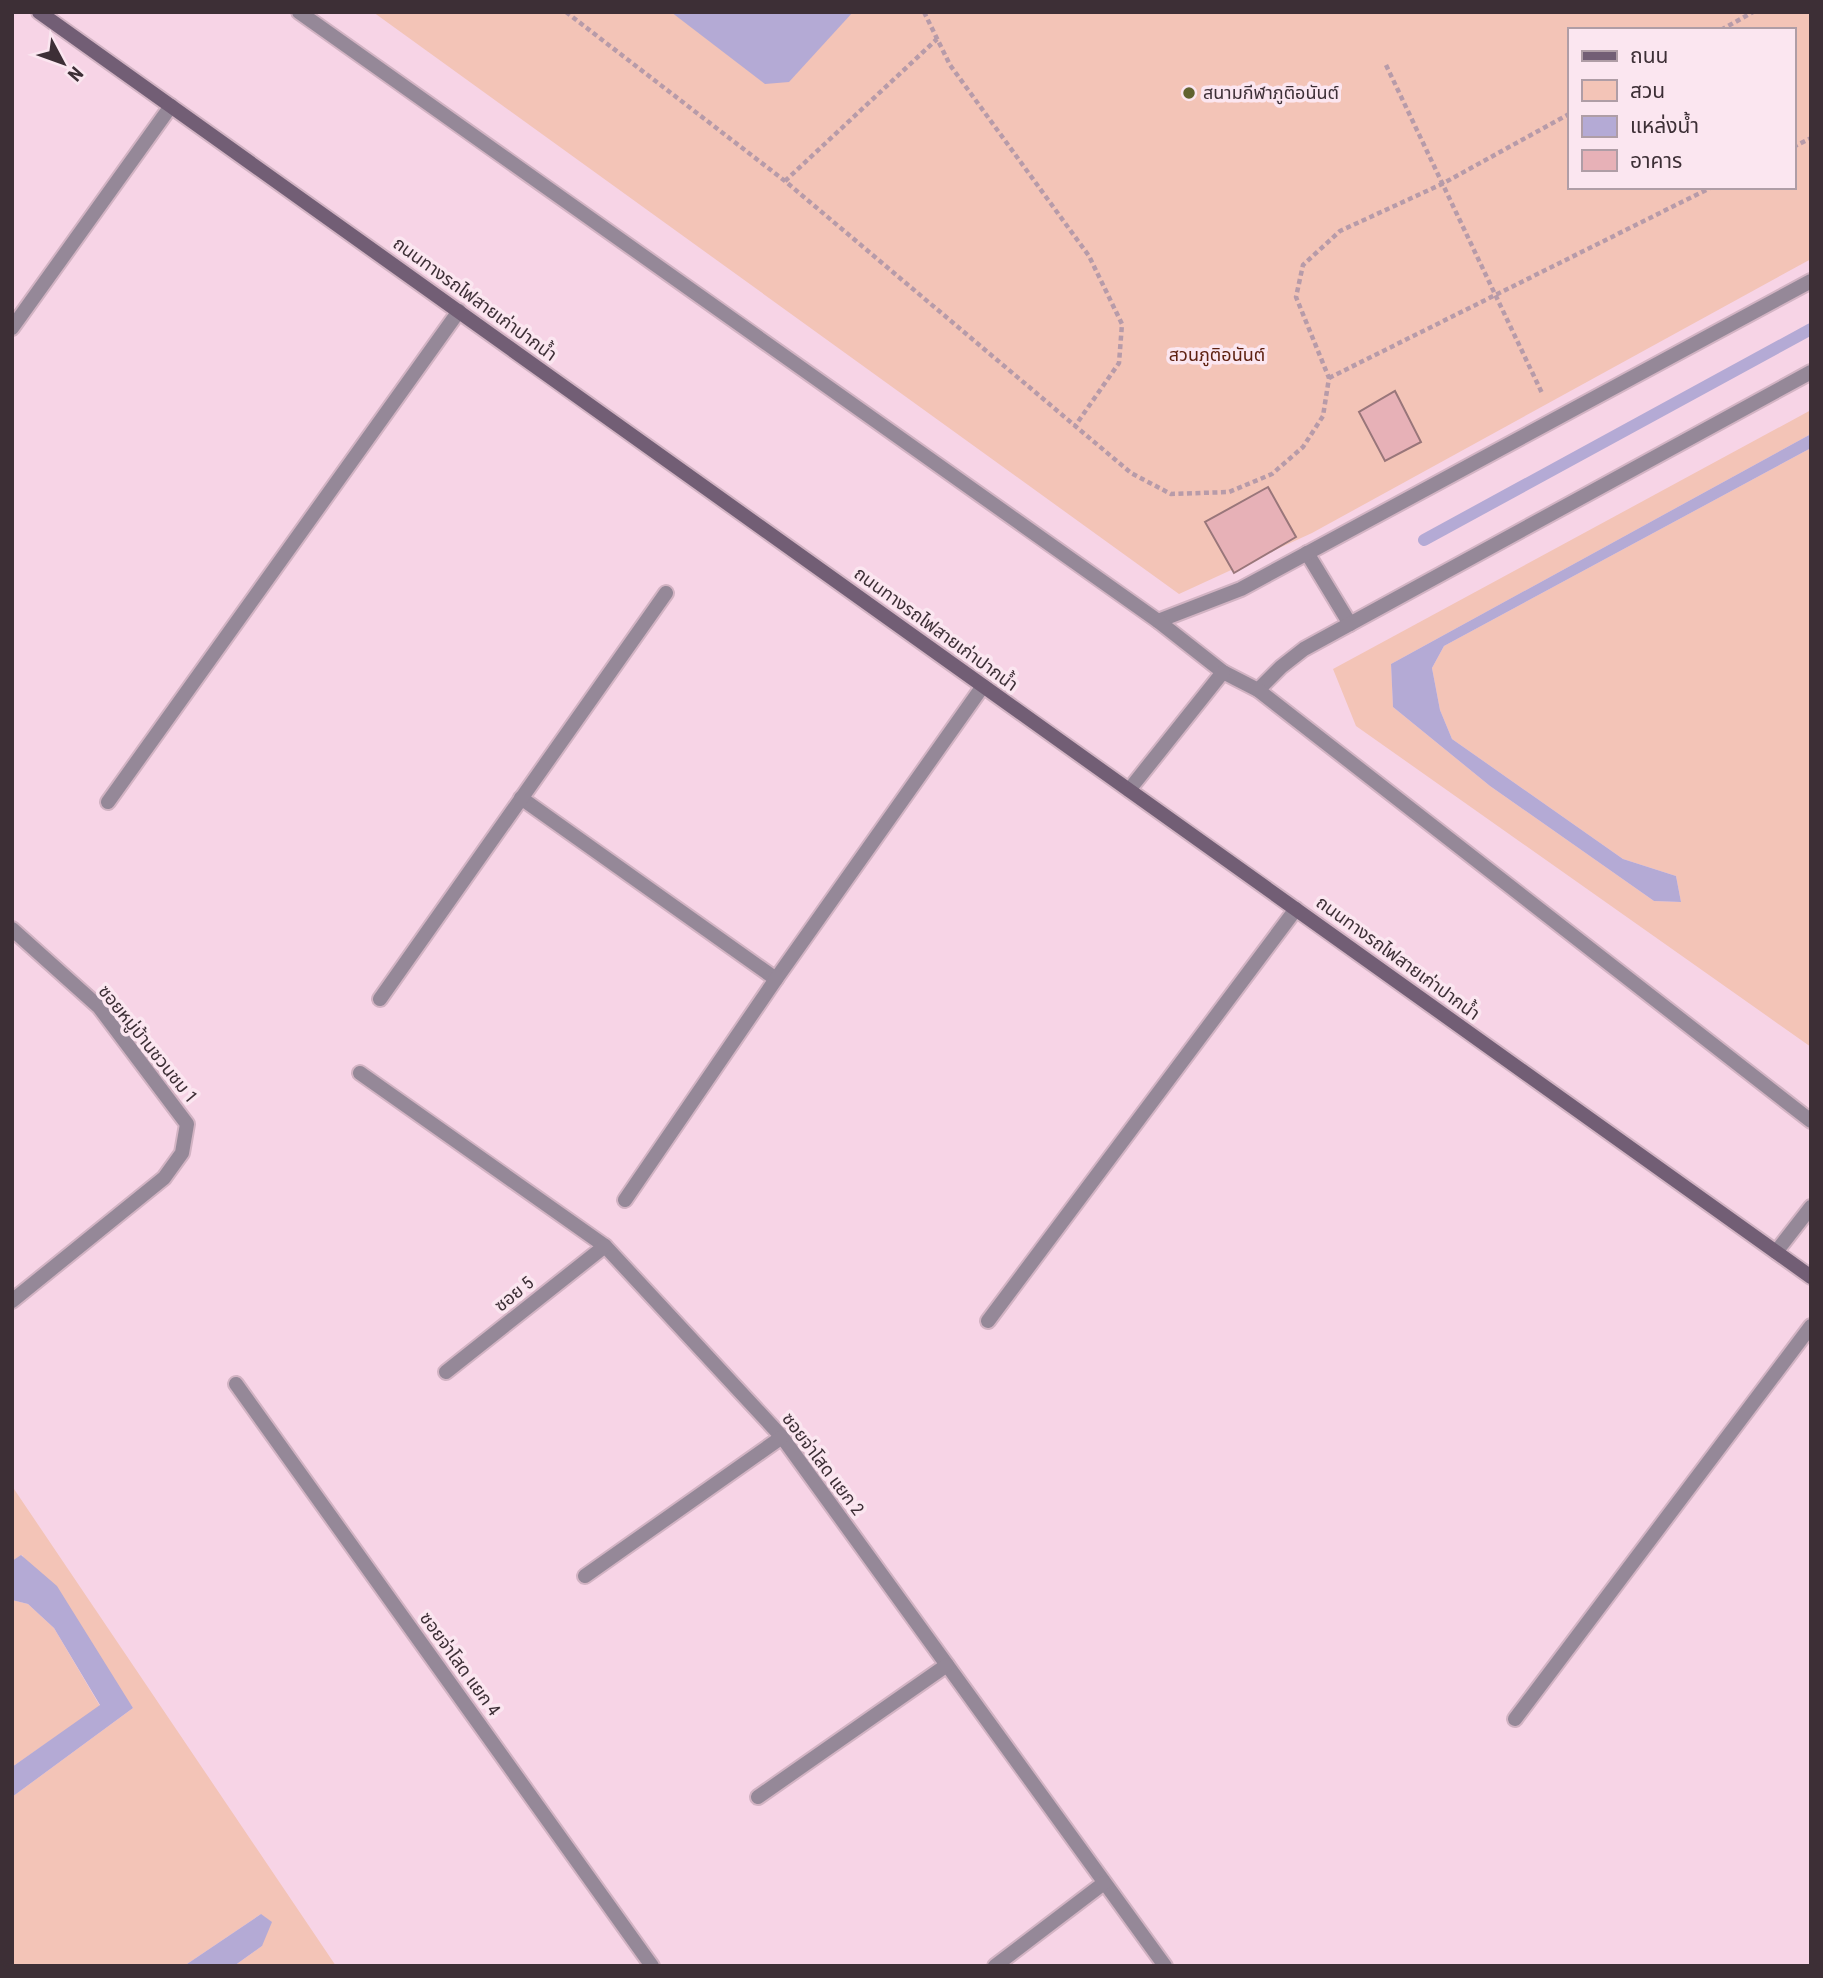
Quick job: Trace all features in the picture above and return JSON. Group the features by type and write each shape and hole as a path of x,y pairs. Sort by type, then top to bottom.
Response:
{"main road":[{"name":"ถนนทางรถไฟสายเก่าปากน้ำ","path":"40,12 1811,1277"}],"street":[{"path":"299,12 1158,621 1223,672 1258,690 1811,1121"},
{"path":"12,328 170,106"},
{"path":"1158,621 1241,589 1811,281"},
{"path":"108,802 458,312"},
{"path":"1258,690 1304,649 1811,372"},
{"path":"1307,553 1350,624"},
{"path":"380,999 666,593"},
{"path":"1129,790 1223,672"},
{"path":"625,1200 776,979 983,687"},
{"path":"521,798 776,979"},
{"path":"988,1321 1296,909"},
{"name":"ซอยหมู่บ้านชวนชม 1","path":"12,929 99,1007 187,1124 182,1153 164,1178 12,1301"},
{"name":"ซอยจ่าโสด แยก 2","path":"360,1073 605,1246 782,1437 1165,1966"},
{"path":"1776,1252 1811,1207"},
{"name":"ซอย 5","path":"446,1373 605,1246"},
{"path":"1515,1719 1811,1326"},
{"name":"ซอยจ่าโสด แยก 4","path":"236,1384 652,1966"},
{"path":"585,1576 782,1437"},
{"path":"758,1797 947,1665"},
{"path":"995,1966 1104,1882"}],"path":[{"path":"566,12 785,180 1131,473 1171,494 1229,492 1272,474 1303,447 1323,416 1329,378 1296,297 1303,265 1340,231 1442,184 1568,115"},
{"path":"924,12 950,65 1089,256 1122,324 1119,363 1075,426"},
{"path":"1724,28 1752,12"},
{"path":"785,180 937,39"},
{"path":"1386,65 1554,419"},
{"path":"1795,146 1811,138"},
{"path":"1329,378 1708,189"}],"green space":[{"name":"สวนภูติอนันต์","path":"373,12 1811,12 1811,259 1312,533 1179,594"},
{"path":"1811,410 1811,434 1391,664 1393,707 1490,786 1654,901 1681,902 1676,876 1623,859 1452,739 1440,710 1432,668 1444,646 1811,448 1811,1047 1356,726 1333,669"},
{"path":"14,1489 336,1966 234,1966 262,1946 261,1914 184,1966 12,1966 12,1797 133,1708 22,1555 12,1561"},
{"path":"12,1600 28,1604 54,1628 100,1706 12,1767"}],"water":[{"path":"671,12 853,12 789,82 765,84"},
{"path":"1811,434 1811,448 1444,646 1432,668 1440,710 1452,739 1623,859 1676,876 1681,902 1654,901 1490,786 1393,707 1391,664"},
{"path":"21,1555 57,1586 133,1708 12,1797 12,1767 100,1705 54,1628 28,1604 12,1600 12,1561"},
{"path":"261,1914 272,1922 262,1946 234,1966 184,1966"}],"building":[{"path":"1395,391 1421,442 1385,461 1359,412"},
{"path":"1268,487 1296,537 1234,573 1205,522"}],"waterway":[{"path":"1424,540 1811,329"}],"place":[{"name":"สนามกีฬาภูติอนันต์","path":"1189,93"}]}
